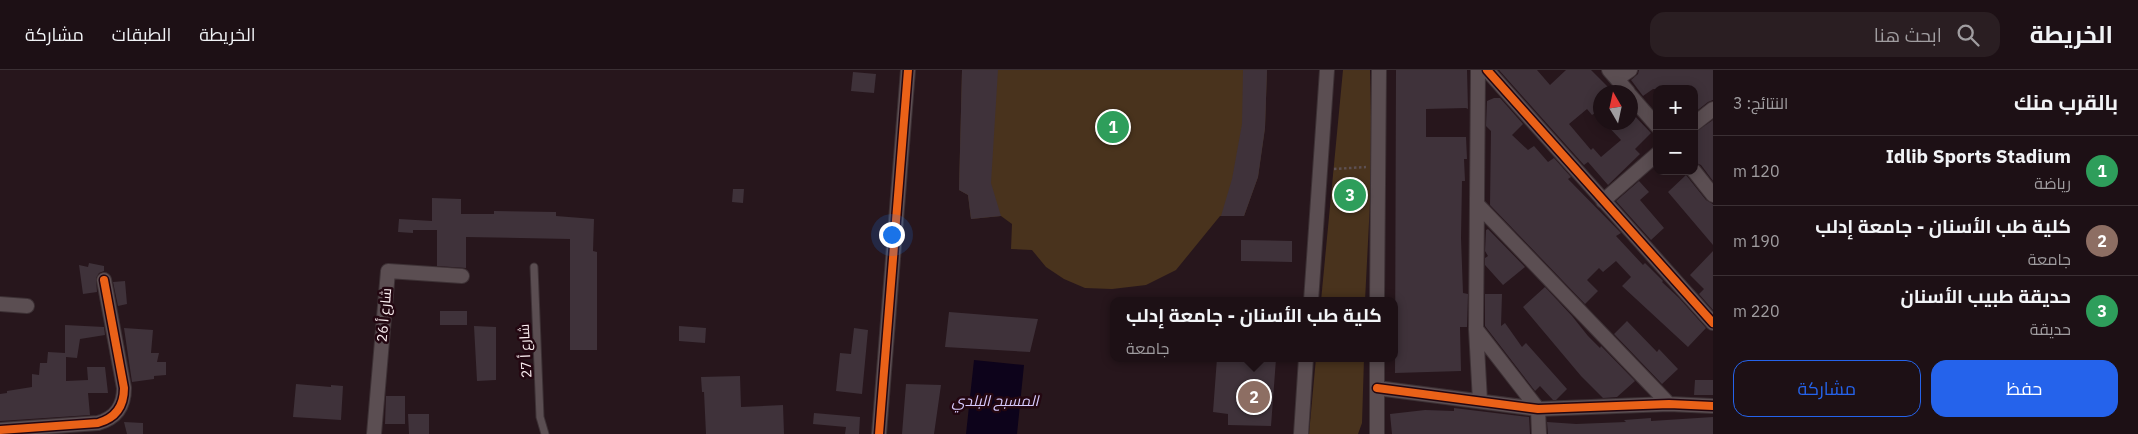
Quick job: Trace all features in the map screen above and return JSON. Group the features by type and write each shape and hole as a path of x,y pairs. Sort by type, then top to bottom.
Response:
{"street":[{"path":"879,434 908,70"},
{"path":"1311,297 1327,70"},
{"path":"1377,297 1379,70"},
{"path":"1478,70 1476,328 1480,401"},
{"path":"1487,70 1713,323"},
{"path":"1622,85 1613,75 1630,70"},
{"path":"1638,103 1653,121"},
{"path":"1698,121 1713,109"},
{"path":"1604,201 1653,158"},
{"path":"1697,175 1713,195"},
{"path":"1477,204 1669,404"},
{"name":"شارع أ 26","path":"374,434 388,271 462,276"},
{"path":"0,430 98,423 112,418 116,413 123,402 124,388 104,280"},
{"path":"0,304 27,306"},
{"path":"1476,328 1538,409 1539,434"},
{"path":"1301,434 1306,362"},
{"path":"1377,362 1377,434"},
{"path":"1377,388 1538,409 1669,404 1713,406"}],"lane":[{"name":"شارع أ 27","path":"534,267 540,417 545,434"}],"path":[{"path":"1334,169 1372,167"}],"shaded area":[{"path":"962,70 1267,70 1265,128 1258,177 1244,216 1220,216 1176,270 1146,285 1112,289 1085,288 1064,279 1046,267 1032,250 1011,249 1012,224 1001,216 971,219 968,195 959,190"},
{"path":"1343,70 1370,70 1372,163 1365,297 1321,297"},
{"path":"1316,362 1364,362 1362,423 1358,434 1309,434"}],"water":[{"name":"المسبح البلدي","path":"974,360 1024,365 1017,434 966,434"}],"building":[{"path":"962,70 998,70 991,183 1001,216 971,219 968,195 959,190"},
{"path":"1243,70 1267,70 1265,128 1258,177 1244,216 1221,216 1232,179 1242,124"},
{"path":"1396,70 1467,70 1468,109 1426,109 1426,137 1466,137 1467,159 1464,159 1465,181 1462,181 1461,238 1463,293 1468,294 1467,327 1460,327 1461,371 1395,373 1395,362 1398,362 1398,297 1395,297"},
{"path":"1499,70 1537,70 1550,85 1566,70 1591,70 1606,85 1593,85 1593,114 1587,109 1569,124 1591,150 1593,148 1601,157 1621,140 1612,130 1638,130 1638,119 1651,133 1635,149 1640,154 1608,185 1588,162 1584,165"},
{"path":"1639,70 1713,70 1713,100 1698,110 1698,85 1653,85 1653,89 1643,96 1638,89 1638,85 1635,85 1631,80 1638,74"},
{"path":"853,72 876,74 874,93 851,91"},
{"path":"1500,98 1523,124 1512,135 1528,150 1534,146 1548,162 1554,158 1571,177 1568,179 1621,233 1616,236 1643,265 1645,263 1663,281 1706,328 1688,347 1622,286 1631,277 1616,261 1603,272 1599,268 1587,280 1598,291 1585,304 1490,205 1491,131 1486,126 1487,101"},
{"path":"1713,120 1713,181 1698,164 1698,130"},
{"path":"1686,175 1706,200 1713,204 1713,245 1668,192"},
{"path":"1639,181 1649,192 1640,200 1664,228 1651,240 1616,201"},
{"path":"733,189 744,189 743,203 732,202"},
{"path":"432,198 461,199 461,214 494,214 494,211 556,212 556,216 594,219 593,251 597,252 597,350 570,350 570,239 466,237 466,268 437,266 437,230 413,230 413,233 398,232 399,219 432,221"},
{"path":"1488,229 1525,267 1503,285 1485,265 1485,258 1488,256 1485,251 1486,230"},
{"path":"1241,240 1292,241 1292,262 1241,261"},
{"path":"1713,251 1713,310 1699,294 1704,289 1690,275"},
{"path":"89,263 104,266 104,271 99,273 96,278 97,292 83,294 79,265 88,267"},
{"path":"125,281 127,304 118,306 113,282"},
{"path":"1545,287 1588,336 1600,348 1601,346 1635,381 1617,397 1603,398 1581,376 1523,307"},
{"path":"1485,294 1502,294 1501,326 1505,323 1522,347 1526,343 1567,389 1556,400 1553,400 1540,386 1535,391 1485,326"},
{"path":"440,311 467,311 467,325 440,325"},
{"path":"949,312 1038,319 1030,352 945,347"},
{"path":"1627,321 1657,352 1659,349 1678,369 1662,384 1614,334"},
{"path":"65,325 104,327 105,335 80,339 77,358 66,357 66,381 88,380 87,367 105,367 108,393 88,393 90,415 0,421 0,394 32,387 32,374 39,375 40,363 47,363 48,352 65,353"},
{"path":"474,326 496,327 496,380 477,381"},
{"path":"679,326 706,328 705,343 679,341"},
{"path":"124,328 153,330 151,353 159,353 157,362 166,362 166,375 132,382"},
{"path":"854,328 868,330 862,394 836,391 840,353 851,354"},
{"path":"1217,362 1276,362 1271,426 1228,425 1228,414 1213,412"},
{"path":"740,376 741,407 783,405 784,434 706,434 704,392 702,392 701,377"},
{"path":"1695,380 1713,380 1713,395 1694,395"},
{"path":"296,384 331,387 331,385 343,386 341,420 293,417"},
{"path":"906,384 941,385 934,434 902,434"},
{"path":"386,396 405,396 405,424 385,424"},
{"path":"1454,408 1529,417 1530,434 1392,434 1390,414 1425,410 1454,411"},
{"path":"814,413 860,417 859,434 845,434 846,427 813,424"},
{"path":"408,414 429,414 429,434 409,434"},
{"path":"1713,417 1713,434 1548,434 1547,422 1576,424 1626,422 1624,420 1651,418 1651,421"},
{"path":"124,422 143,423 143,434 127,434"}],"cycle path":[{"path":"879,434 908,70"},
{"path":"1487,70 1713,323"},
{"path":"0,430 98,423 110,418 121,406 124,388 104,280"},
{"path":"1377,388 1538,409 1669,404 1713,406"}],"place":[{"name":"Idlib Sports Stadium","path":"1113,127"},
{"name":"حديقة طبيب الأسنان","path":"1350,195"},
{"name":"كلية طب الأسنان - جامعة إدلب","path":"1254,397"}]}
